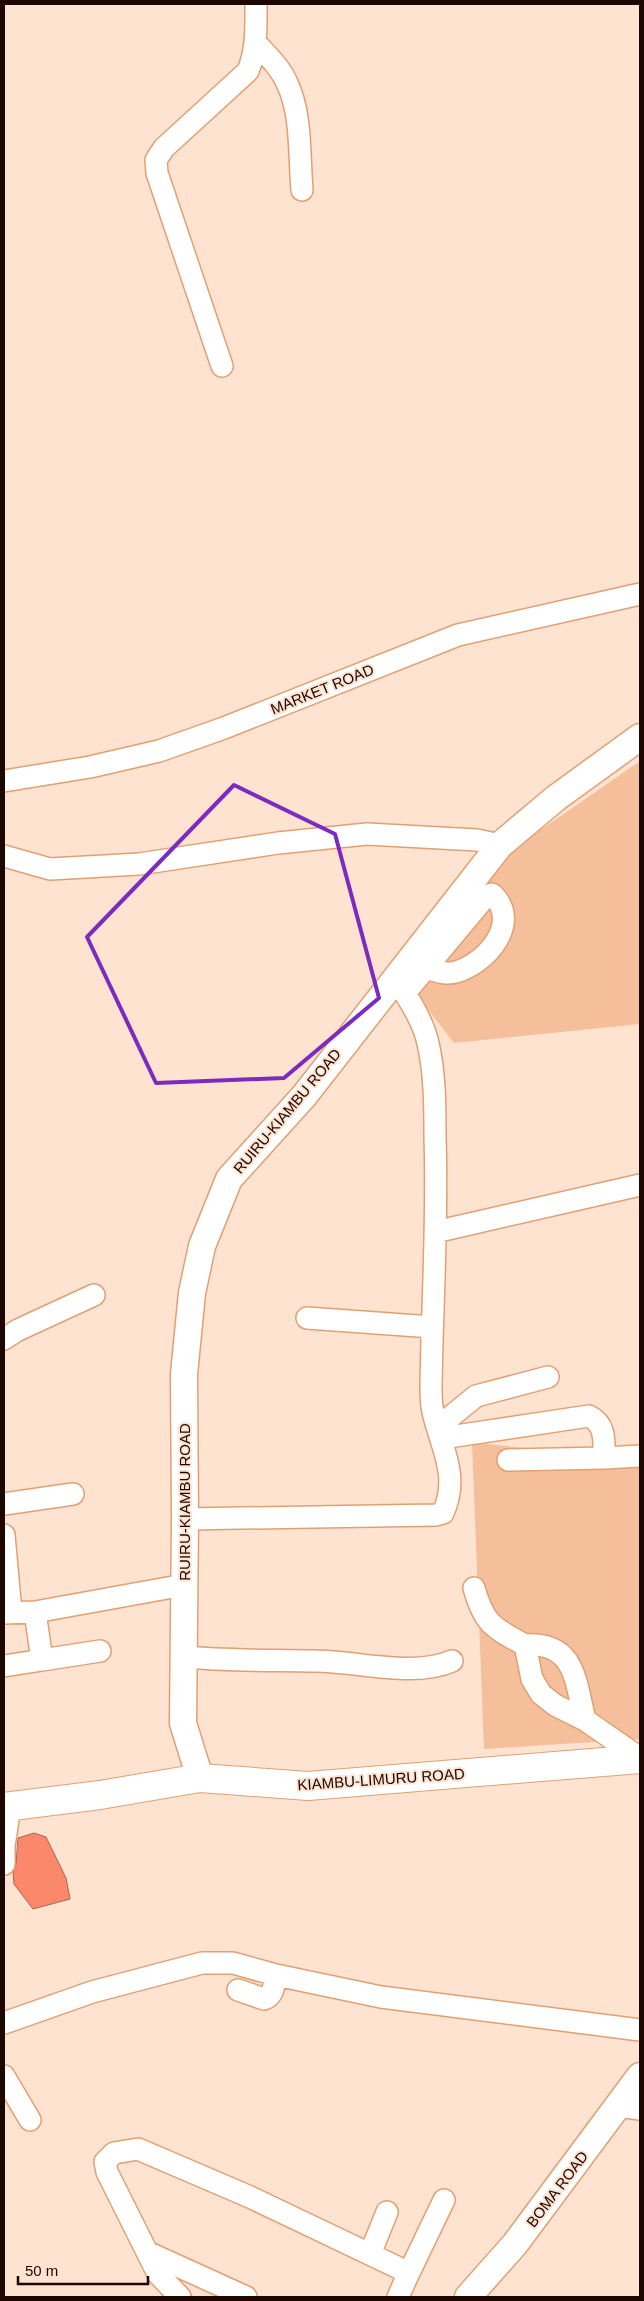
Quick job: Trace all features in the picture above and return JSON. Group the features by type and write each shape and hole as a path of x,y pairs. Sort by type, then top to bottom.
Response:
{"highway":[{"name":"KIAMBU-LIMURU ROAD","path":"7,1807 100,1795 200,1778 308,1786 640,1759"}],"main road":[{"name":"RUIRU-KIAMBU ROAD","path":"200,1778 183,1723 185,1657 184,1374 192,1293 202,1246 229,1179 400,986 500,845 556,798 640,737"},
{"name":"BOMA ROAD","path":"468,2297 629,2108 640,2076"}],"street":[{"path":"222,366 157,173 156,160 164,148 248,71 254,57 256,43 256,4"},
{"path":"256,43 288,83 296,110 302,190"},
{"name":"MARKET ROAD","path":"4,781 90,767 159,751 224,728 458,634 640,594"},
{"path":"4,856 50,869 138,864 278,844 367,834 477,840 500,845"},
{"path":"185,1519 436,1515 443,1513 446,1507 450,1481 450,1464 432,1411 436,1163 434,1092 430,1060 422,1023 400,986 426,968"},
{"path":"435,1232 640,1184"},
{"path":"4,1339 18,1330 94,1295"},
{"path":"307,1318 432,1327"},
{"path":"440,1432 476,1396 548,1377"},
{"path":"440,1432 589,1416 596,1419 602,1428 605,1438 604,1458"},
{"path":"508,1460 640,1456"},
{"path":"4,1504 73,1494"},
{"path":"4,1535 8,1613 34,1612 184,1584"},
{"path":"474,1588 484,1617 503,1634 525,1645 536,1644 554,1648 565,1657 572,1668 585,1720"},
{"path":"34,1612 42,1660"},
{"path":"525,1645 532,1679 541,1694 555,1705 585,1720 640,1759"},
{"path":"4,1666 100,1651"},
{"path":"185,1657 219,1660 317,1660 411,1668 440,1666 452,1661"},
{"path":"4,1864 7,1807"},
{"path":"4,2022 92,1992 202,1963 233,1963 276,1975 381,1997 640,2030"},
{"path":"238,1990 264,2000 271,1995 276,1975"},
{"path":"4,2076 30,2120"},
{"path":"180,2297 158,2274 107,2172 105,2162 114,2153 138,2149 250,2197 370,2254 403,2270 407,2277"},
{"path":"398,2297 444,2200"},
{"path":"370,2254 386,2212"},
{"path":"147,2252 246,2297"}],"highlighted area":[{"path":"234,785 335,834 379,998 284,1078 156,1083 87,937"}],"shaded area":[{"path":"640,761 640,1024 454,1043 405,980 519,845"},
{"path":"472,1442 640,1462 640,1739 484,1749"}],"building":[{"path":"34,1833 46,1837 66,1878 70,1899 33,1909 14,1884 13,1872 16,1864 18,1838"}]}
